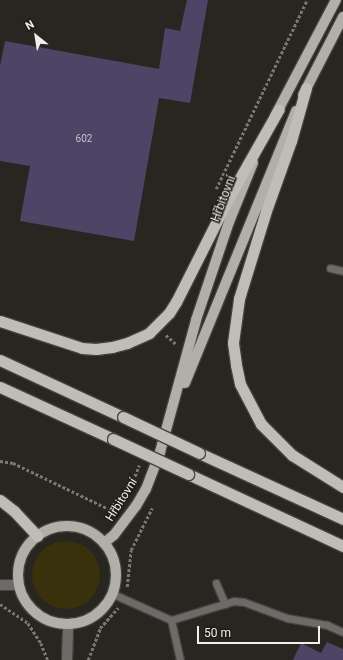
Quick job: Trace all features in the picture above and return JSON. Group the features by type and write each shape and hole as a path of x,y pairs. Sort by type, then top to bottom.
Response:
{"highway":[{"path":"306,88 291,141 266,211 238,299 233,343 240,384 261,424 292,455 343,487"},
{"path":"0,321 82,348 96,349 112,347 127,343 149,333 169,313 176,302 228,199 279,109"},
{"path":"0,360 343,520"},
{"path":"0,387 343,546"},
{"path":"0,500 14,511 37,536"}],"main road":[{"name":"Hřbitovní","path":"104,543 114,535 127,519 146,489 170,420 196,320 229,222 251,168 279,109 336,0"},
{"name":"Hřbitovní","path":"170,420 270,172 306,88 343,17"},
{"path":"58,527 76,527 90,532 104,543 110,551 116,568 113,594 105,607 86,621 68,625 51,622 36,614 24,600 18,585 18,569 20,560 27,546 37,536 58,527"}],"street":[{"path":"0,585 18,585"},
{"path":"67,660 68,625"}],"lane":[{"path":"330,268 343,271"},
{"path":"216,583 225,604"},
{"path":"113,594 171,620 234,601 244,602 287,618 328,625 343,632"},
{"path":"171,620 180,660"}],"path":[{"path":"284,45 307,0"},
{"path":"88,660 100,628 120,606 128,583 127,570 131,550 153,505"},
{"path":"0,604 28,623 41,643 48,660"}],"shaded area":[{"path":"66,541 79,544 90,551 97,562 100,575 97,588 90,599 79,606 66,609 53,606 42,599 35,588 32,575 35,562 42,551 53,544"}],"building":[{"path":"187,0 208,0 190,103 159,98 134,241 20,221 30,166 0,161 0,66 5,41 159,69 165,28 180,31"},
{"path":"327,642 343,649 343,660 293,660 301,643 321,653"}]}
